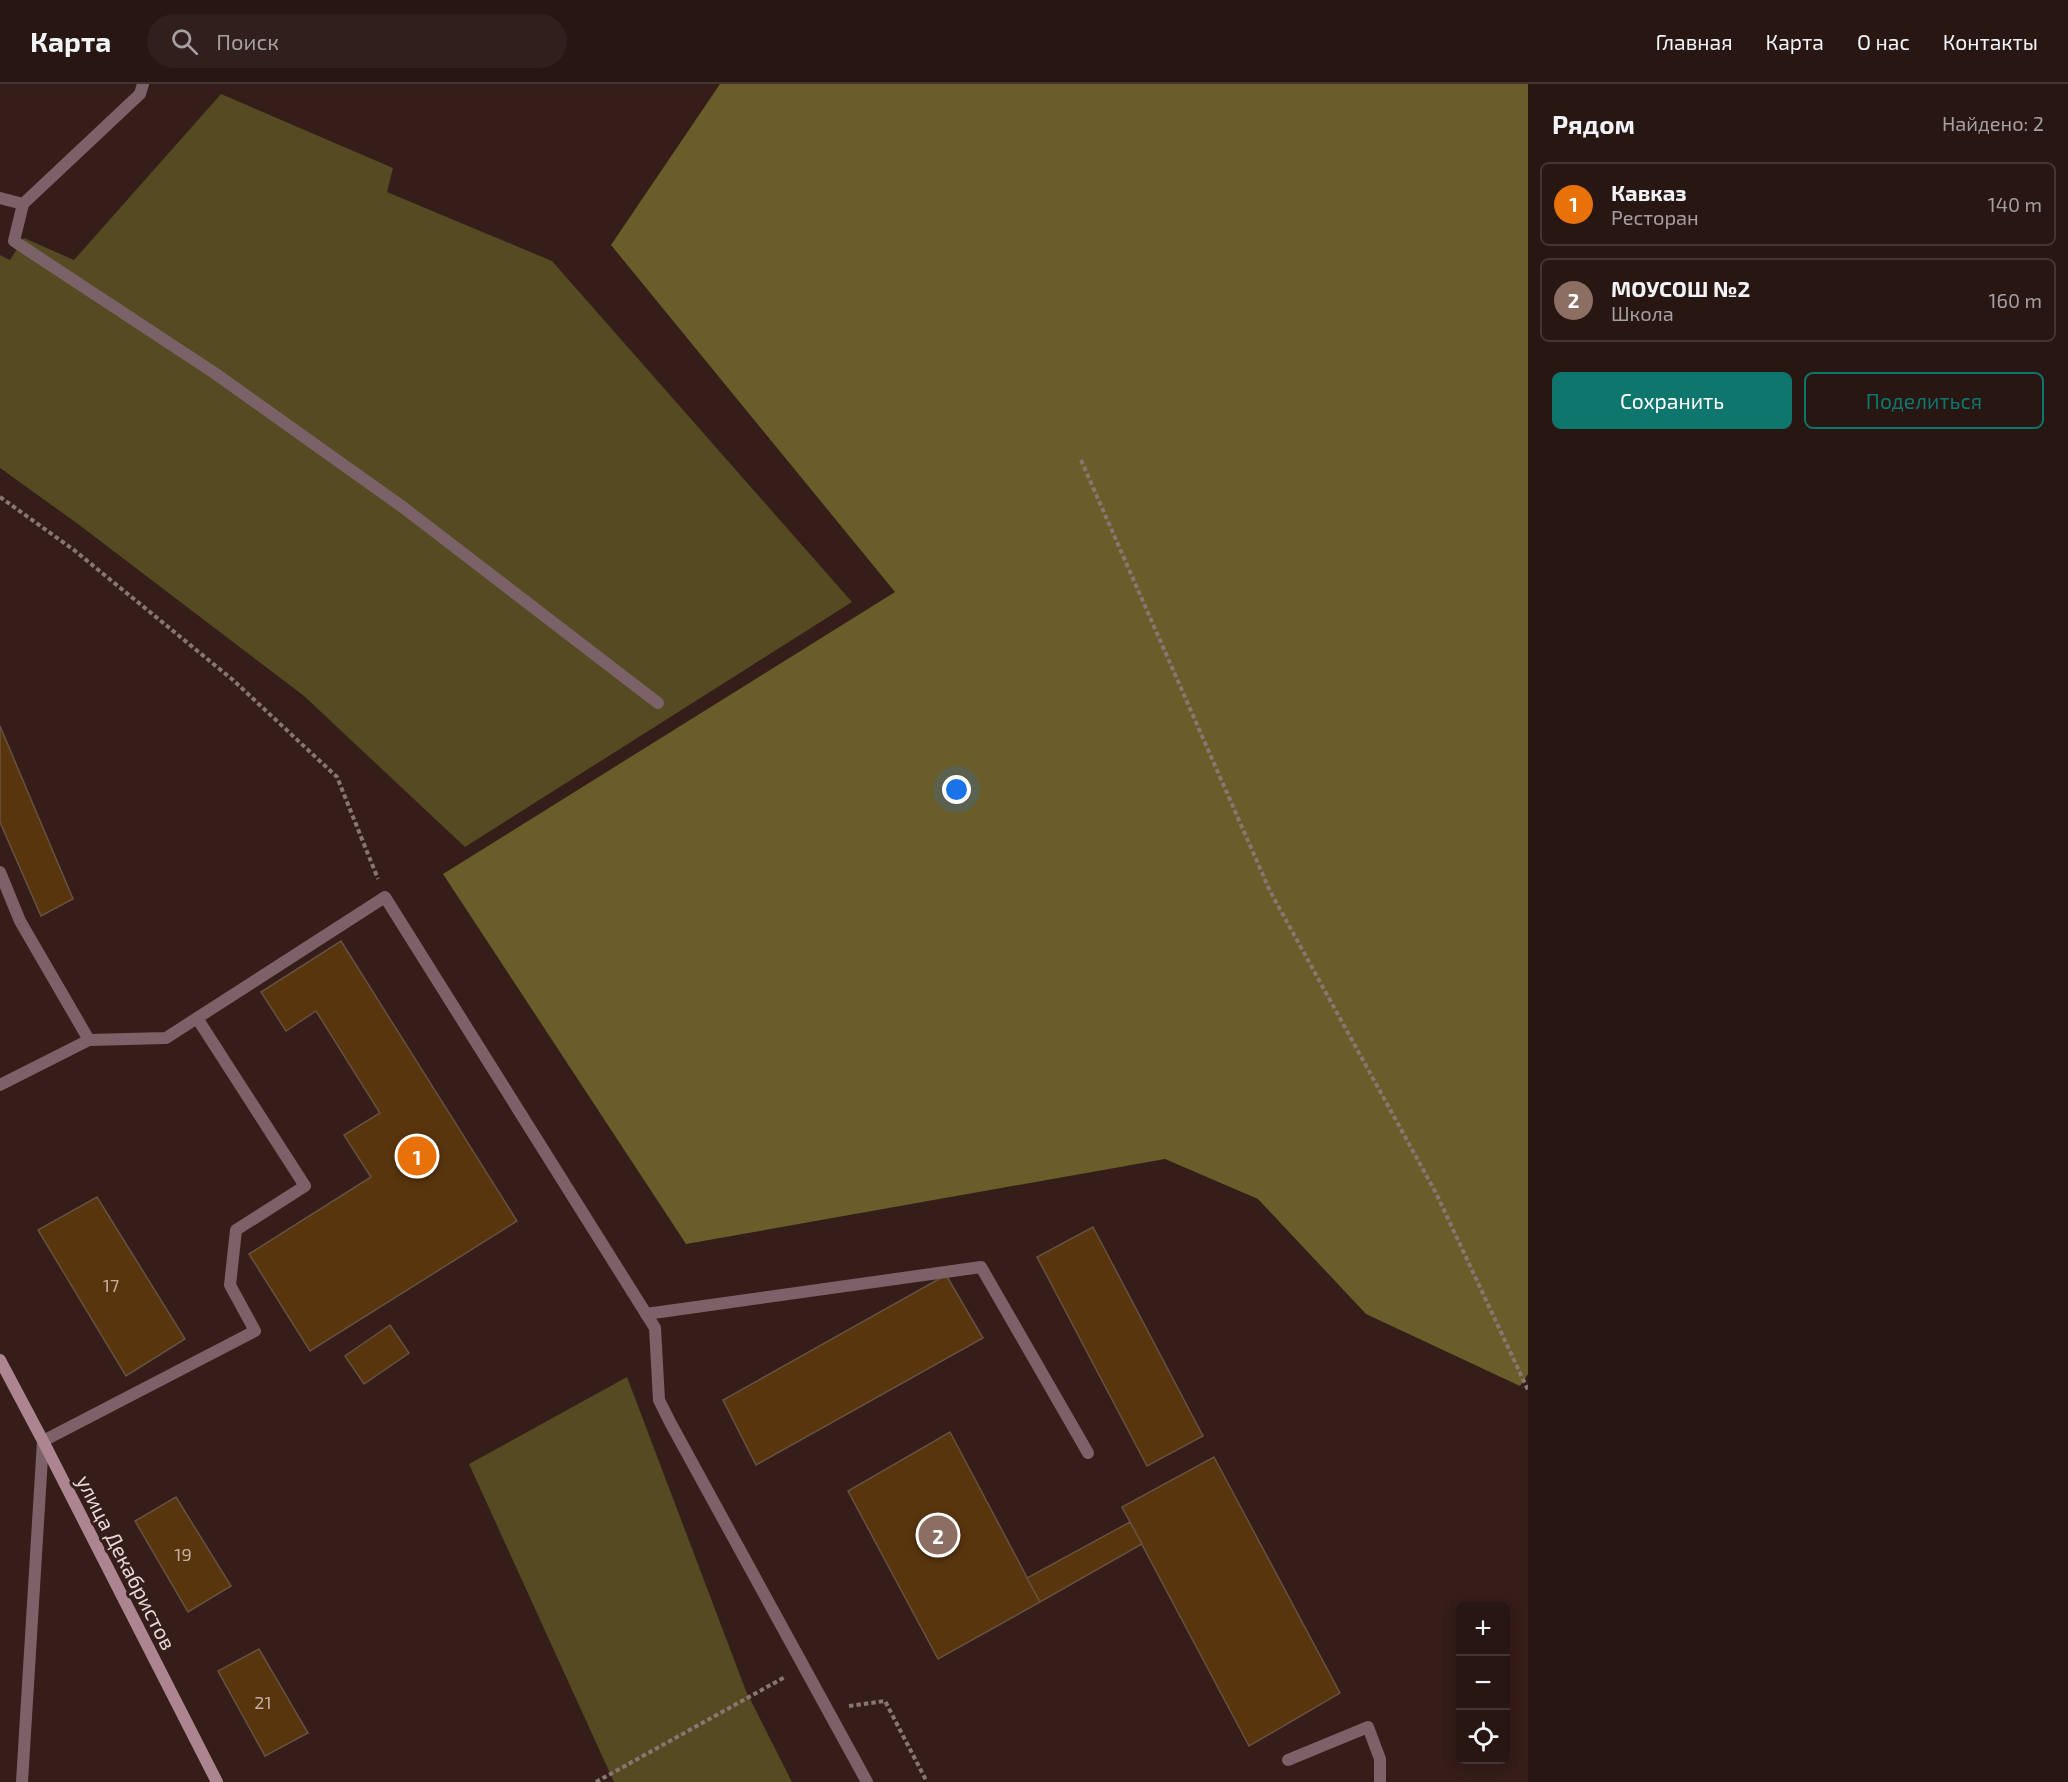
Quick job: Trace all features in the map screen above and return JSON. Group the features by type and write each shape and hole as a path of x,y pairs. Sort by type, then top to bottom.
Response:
{"street":[{"path":"143,84 140,94 23,204 14,241 216,374 404,508 658,703"},
{"path":"0,198 23,204"},
{"path":"0,872 20,921 89,1040"},
{"path":"0,1085 89,1040 166,1038 386,897 655,1328 660,1400 671,1424 867,1782"},
{"path":"22,1782 43,1441 255,1331 230,1285 236,1230 305,1186 197,1018"},
{"path":"646,1314 981,1267 1088,1453"},
{"name":"улица Декабристов","path":"0,1360 217,1782"},
{"path":"1288,1760 1368,1727 1380,1759 1380,1782"}],"path":[{"path":"1081,460 1270,891 1436,1193 1528,1390"},
{"path":"0,497 74,550 233,680 338,777 386,897"},
{"path":"596,1782 804,1666"},
{"path":"827,1709 885,1701 927,1782"}],"shaded area":[{"path":"720,84 1528,84 1528,1374 1520,1386 1366,1314 1258,1199 1165,1159 686,1244 443,874 895,592 611,245"},
{"path":"221,94 393,168 387,192 552,261 852,602 465,847 304,696 78,524 0,468 0,255 10,260 24,238 74,260"},
{"path":"627,1377 746,1691 792,1782 614,1782 469,1464"}],"building":[{"path":"0,726 73,899 41,916 0,822"},
{"path":"341,941 517,1221 310,1351 249,1254 371,1177 344,1135 380,1113 316,1011 286,1031 261,992"},
{"path":"97,1197 185,1339 126,1376 38,1230"},
{"path":"1093,1227 1203,1436 1147,1466 1037,1257"},
{"path":"946,1275 983,1338 756,1465 723,1400"},
{"path":"390,1325 409,1353 364,1384 345,1356"},
{"path":"950,1432 1040,1602 938,1659 848,1491"},
{"path":"1214,1457 1340,1693 1249,1746 1122,1507"},
{"path":"176,1497 231,1586 188,1612 135,1521"},
{"path":"1130,1522 1142,1544 1040,1602 1027,1578"},
{"path":"259,1649 308,1733 265,1756 218,1671"}],"place":[{"name":"Кавказ","path":"417,1156"},
{"name":"МОУСОШ №2","path":"938,1535"}]}
